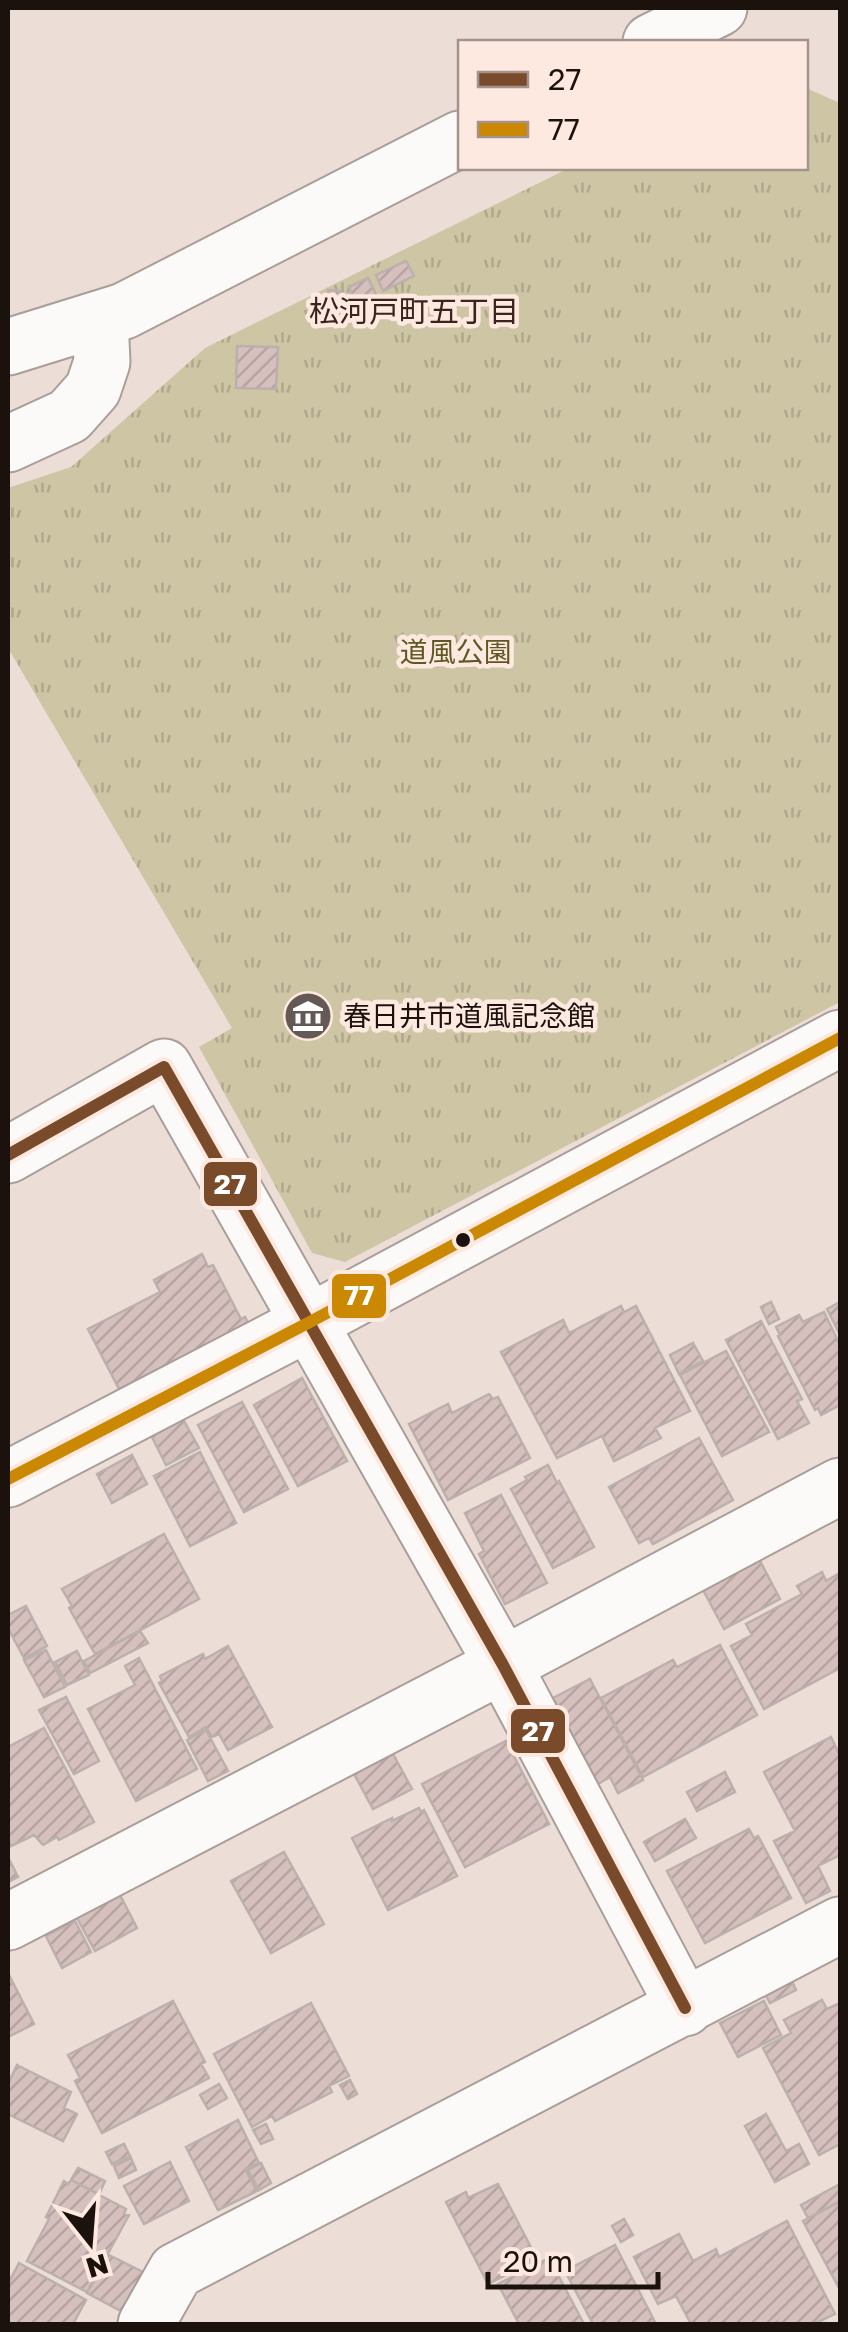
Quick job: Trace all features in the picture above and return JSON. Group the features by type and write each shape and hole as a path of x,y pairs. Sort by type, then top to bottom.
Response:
{"street":[{"path":"655,40 720,8"},
{"path":"8,347 124,311 458,141"},
{"path":"8,444 69,416 93,389 102,362 100,318"},
{"path":"8,1480 840,1038"},
{"path":"8,1155 164,1067 503,1665 685,2008"},
{"path":"8,1922 840,1486"},
{"path":"146,2324 176,2271 840,1925"}],"green space":[{"name":"道風公園","path":"808,89 840,103 840,1002 345,1262 312,1253 199,1047 232,1028 8,648 8,488 71,467 205,348 565,170 808,170"}],"building":[{"path":"406,261 414,276 383,291 376,275"},
{"path":"368,278 377,297 358,306 349,287"},
{"path":"328,290 341,291 341,308 327,307"},
{"path":"237,346 278,347 276,389 236,388"},
{"path":"202,1254 208,1267 213,1265 259,1344 186,1355 119,1389 88,1329 160,1292 154,1280"},
{"path":"771,1302 779,1319 769,1324 761,1307"},
{"path":"840,1302 840,1335 827,1309"},
{"path":"621,1306 624,1312 636,1306 690,1411 655,1428 661,1438 614,1461 602,1436 557,1458 501,1352 563,1320 569,1333"},
{"path":"824,1312 840,1345 840,1405 821,1415 818,1408 815,1410 776,1327 799,1315 803,1322"},
{"path":"761,1321 802,1399 797,1401 809,1423 778,1439 726,1340"},
{"path":"693,1343 703,1361 679,1374 670,1355"},
{"path":"726,1351 769,1432 722,1456 680,1375"},
{"path":"302,1378 347,1461 298,1486 254,1405"},
{"path":"489,1394 493,1399 498,1397 530,1458 448,1500 409,1424 448,1404 452,1413"},
{"path":"242,1402 288,1489 244,1512 198,1425"},
{"path":"183,1419 199,1448 166,1465 151,1435"},
{"path":"699,1438 733,1500 653,1544 649,1538 639,1543 609,1487"},
{"path":"200,1452 236,1523 190,1546 154,1476"},
{"path":"132,1455 147,1484 112,1503 97,1474"},
{"path":"548,1465 594,1547 553,1568 511,1489"},
{"path":"501,1495 547,1583 505,1604 479,1554 484,1551 465,1513"},
{"path":"164,1534 199,1599 95,1654 62,1589"},
{"path":"758,1557 780,1599 724,1629 702,1588"},
{"path":"822,1572 826,1581 840,1573 840,1668 764,1709 731,1646 752,1635 746,1624 802,1594 797,1586"},
{"path":"26,1606 47,1646 24,1658 8,1628 8,1615"},
{"path":"140,1631 148,1643 90,1673 84,1661"},
{"path":"720,1645 757,1715 643,1777 601,1698 673,1660 677,1667"},
{"path":"228,1646 272,1727 228,1750 219,1734 212,1737 206,1727 189,1737 159,1683 160,1676"},
{"path":"46,1650 65,1687 44,1697 24,1660"},
{"path":"77,1651 89,1675 67,1685 55,1662"},
{"path":"139,1658 197,1769 136,1801 88,1709 135,1685 125,1666"},
{"path":"590,1679 643,1780 618,1793 610,1777 598,1784 553,1698"},
{"path":"66,1697 99,1761 74,1774 39,1710"},
{"path":"44,1728 94,1822 43,1845 34,1835 11,1846 8,1747"},
{"path":"206,1730 228,1771 208,1781 187,1740"},
{"path":"831,1737 840,1756 840,1855 818,1866 830,1891 806,1903 774,1841 795,1831 764,1772"},
{"path":"506,1741 549,1824 465,1867 422,1784"},
{"path":"392,1752 412,1789 373,1809 353,1772"},
{"path":"725,1772 735,1792 697,1811 687,1792"},
{"path":"419,1808 424,1810 457,1876 388,1910 352,1838"},
{"path":"685,1819 696,1838 655,1861 644,1842"},
{"path":"749,1829 754,1838 758,1836 791,1898 705,1943 667,1871"},
{"path":"284,1852 324,1924 271,1953 231,1881"},
{"path":"8,1857 18,1877 8,1882"},
{"path":"119,1893 137,1928 95,1951 76,1916"},
{"path":"75,1921 91,1952 62,1968 46,1936"},
{"path":"8,1973 34,2024 8,2037"},
{"path":"791,1979 796,1990 770,2003 764,1992"},
{"path":"822,2000 827,2009 840,2003 840,2144 819,2155 763,2048 791,2033 784,2020"},
{"path":"173,2001 205,2062 201,2064 209,2078 102,2133 75,2081 80,2078 68,2055"},
{"path":"764,2001 781,2035 738,2057 720,2023"},
{"path":"311,2003 349,2076 329,2086 332,2092 275,2121 272,2116 252,2127 214,2054"},
{"path":"17,2065 71,2092 64,2108 77,2114 63,2141 8,2114 8,2084"},
{"path":"350,2080 357,2094 348,2099 340,2085"},
{"path":"219,2084 227,2098 208,2109 200,2095"},
{"path":"766,2114 786,2151 799,2144 809,2164 775,2182 745,2126"},
{"path":"238,2120 259,2163 245,2169 257,2191 218,2210 186,2147"},
{"path":"266,2124 273,2139 261,2144 253,2130"},
{"path":"124,2144 130,2156 112,2164 106,2152"},
{"path":"131,2158 136,2170 119,2178 114,2166"},
{"path":"170,2162 189,2201 144,2224 124,2186"},
{"path":"261,2163 271,2183 259,2190 248,2170"},
{"path":"78,2168 105,2181 99,2194 71,2180"},
{"path":"71,2180 126,2209 124,2214 129,2215 87,2292 27,2261 64,2181 68,2184"},
{"path":"498,2184 537,2259 488,2284 446,2202 466,2192 468,2198"},
{"path":"840,2184 840,2201 808,2218 801,2205"},
{"path":"840,2202 840,2290 803,2221"},
{"path":"624,2219 633,2235 621,2242 612,2226"},
{"path":"787,2221 835,2314 814,2324 691,2324 676,2296 658,2304 634,2257 679,2234 693,2261 716,2249 719,2257"},
{"path":"615,2245 656,2324 593,2324 565,2271"},
{"path":"109,2255 143,2272 121,2311 87,2293"},
{"path":"549,2258 584,2324 519,2324 498,2284"},
{"path":"19,2263 86,2300 73,2324 8,2324 8,2284"}],"transit line":[{"name":"77","path":"8,1479 840,1038"},
{"name":"27","path":"8,1155 164,1067 503,1665 685,2008"}],"place":[{"name":"春日井市道風記念館","path":"308,1016"}],"district":[{"name":"松河戸町五丁目","path":"414,312"}]}
